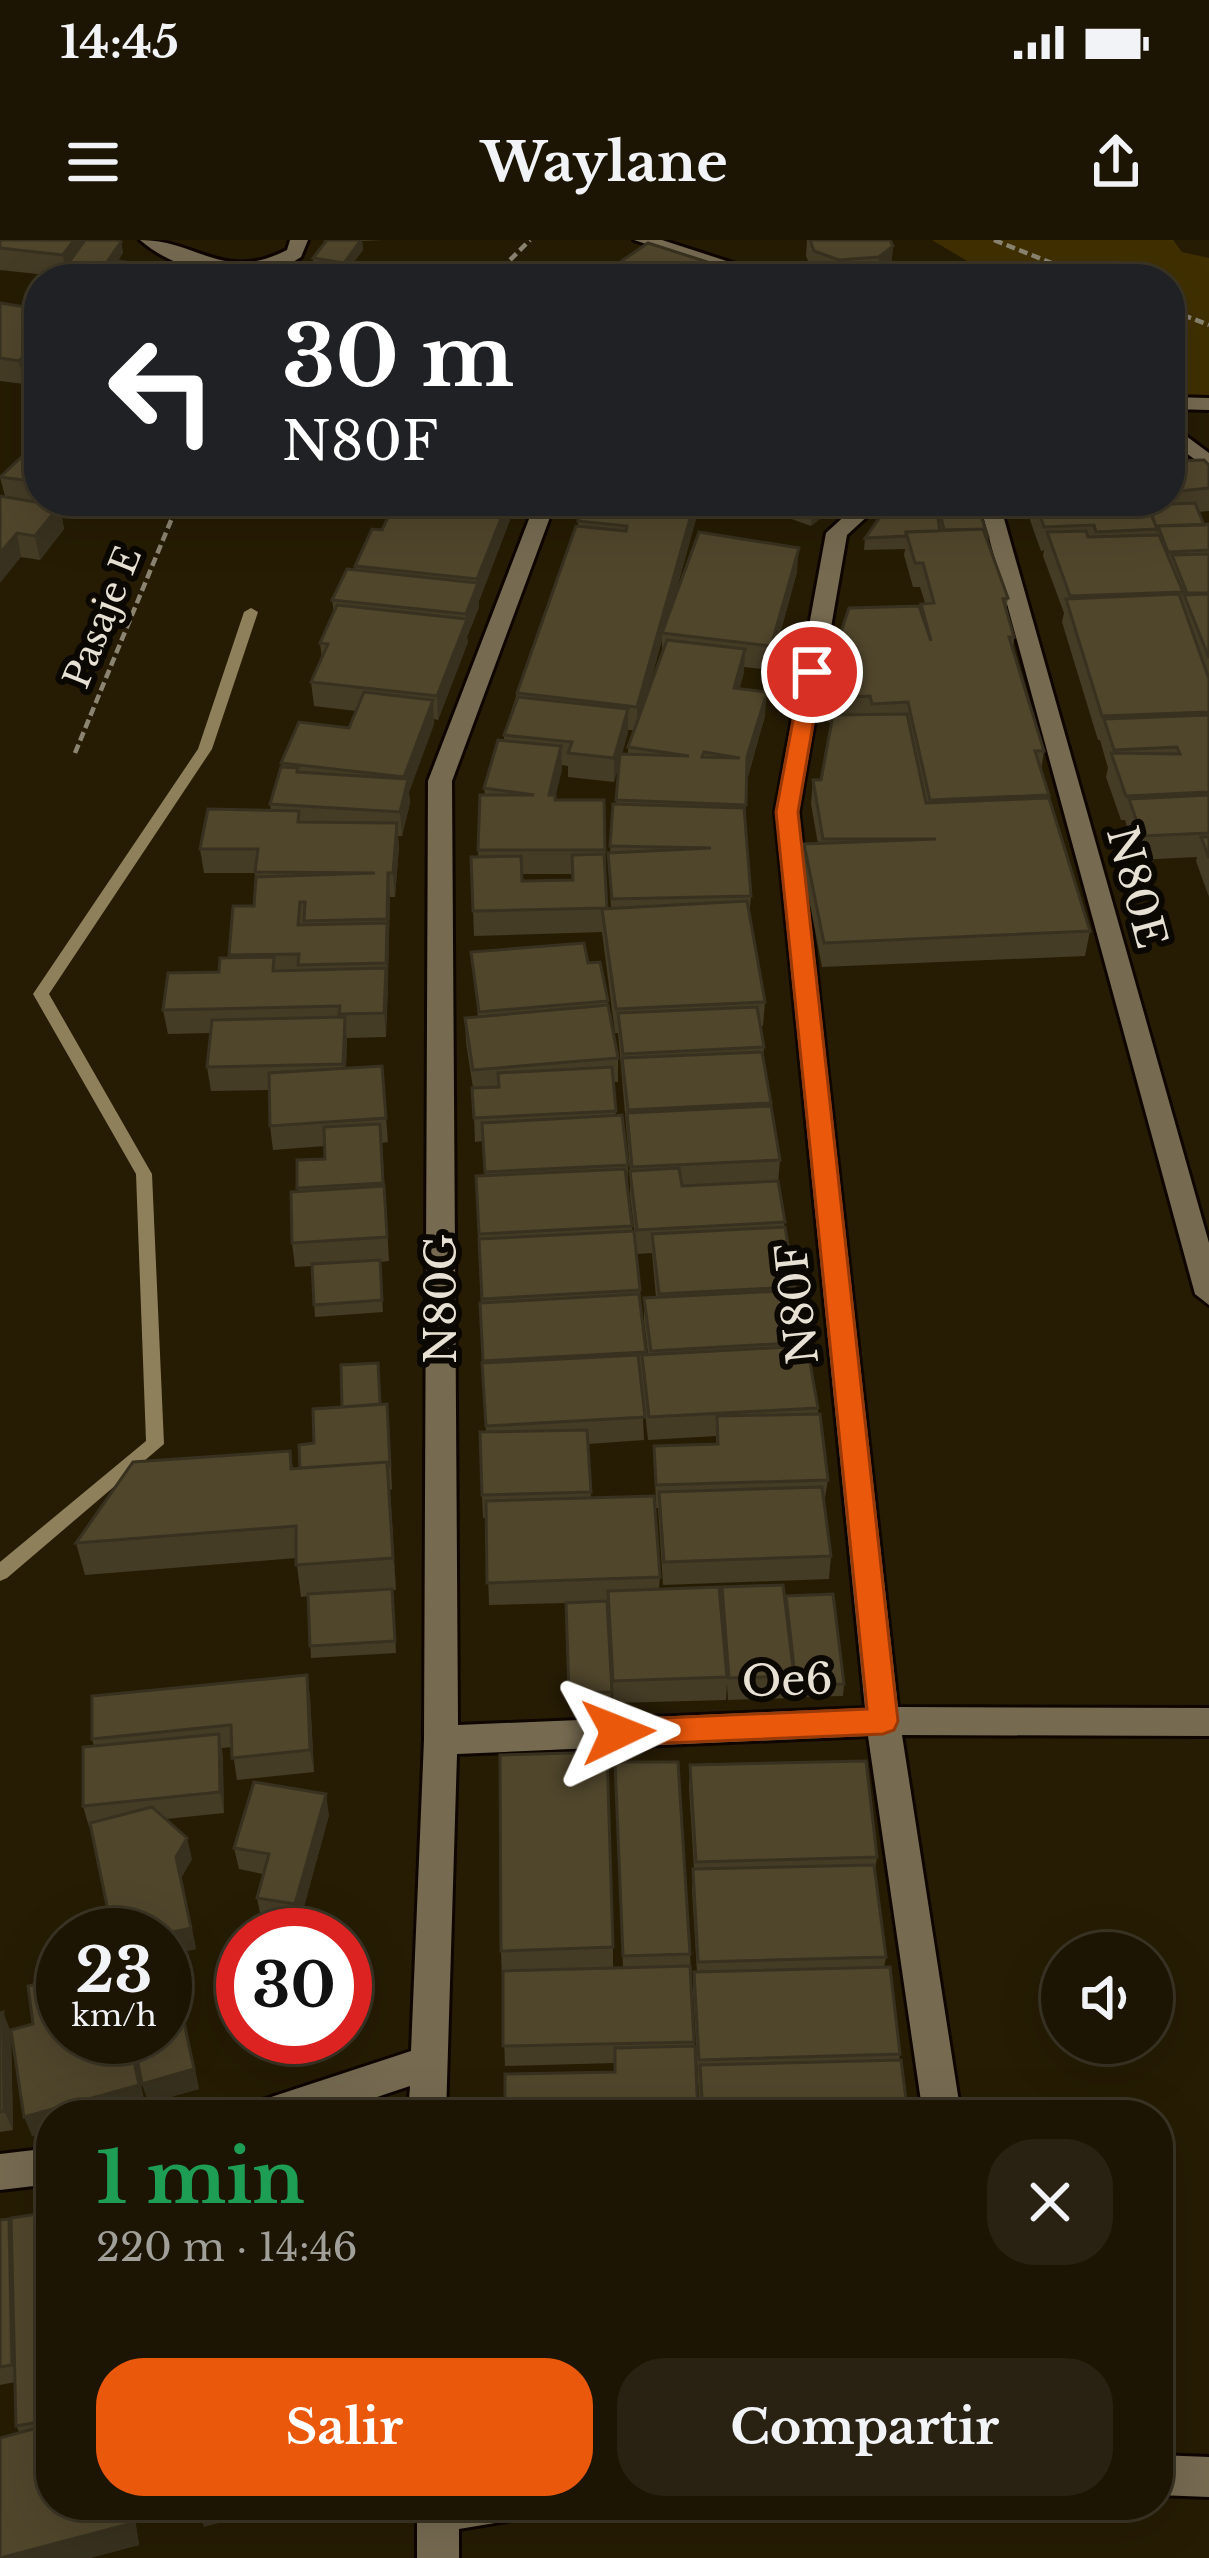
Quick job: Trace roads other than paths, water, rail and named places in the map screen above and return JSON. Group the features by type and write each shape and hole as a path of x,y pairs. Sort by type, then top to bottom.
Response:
{"street":[{"path":"149,240 189,264"},
{"path":"267,264 295,253 299,240"},
{"path":"643,240 723,264"},
{"path":"1185,443 1209,464"},
{"name":"N80G","path":"426,2100 441,1740 440,781 540,516"},
{"name":"N80F","path":"856,516 836,533 787,812 883,1721 940,2100"},
{"name":"N80E","path":"993,516 1209,1294"},
{"name":"Oe6","path":"441,1740 883,1721 1209,1722"},
{"path":"315,2100 425,2064"},
{"path":"0,2172 36,2167"},
{"path":"1173,2476 1209,2477"},
{"path":"438,2520 438,2558"}],"waterway":[{"path":"0,1573 155,1444 144,1174 41,994 205,749 251,612"}]}
